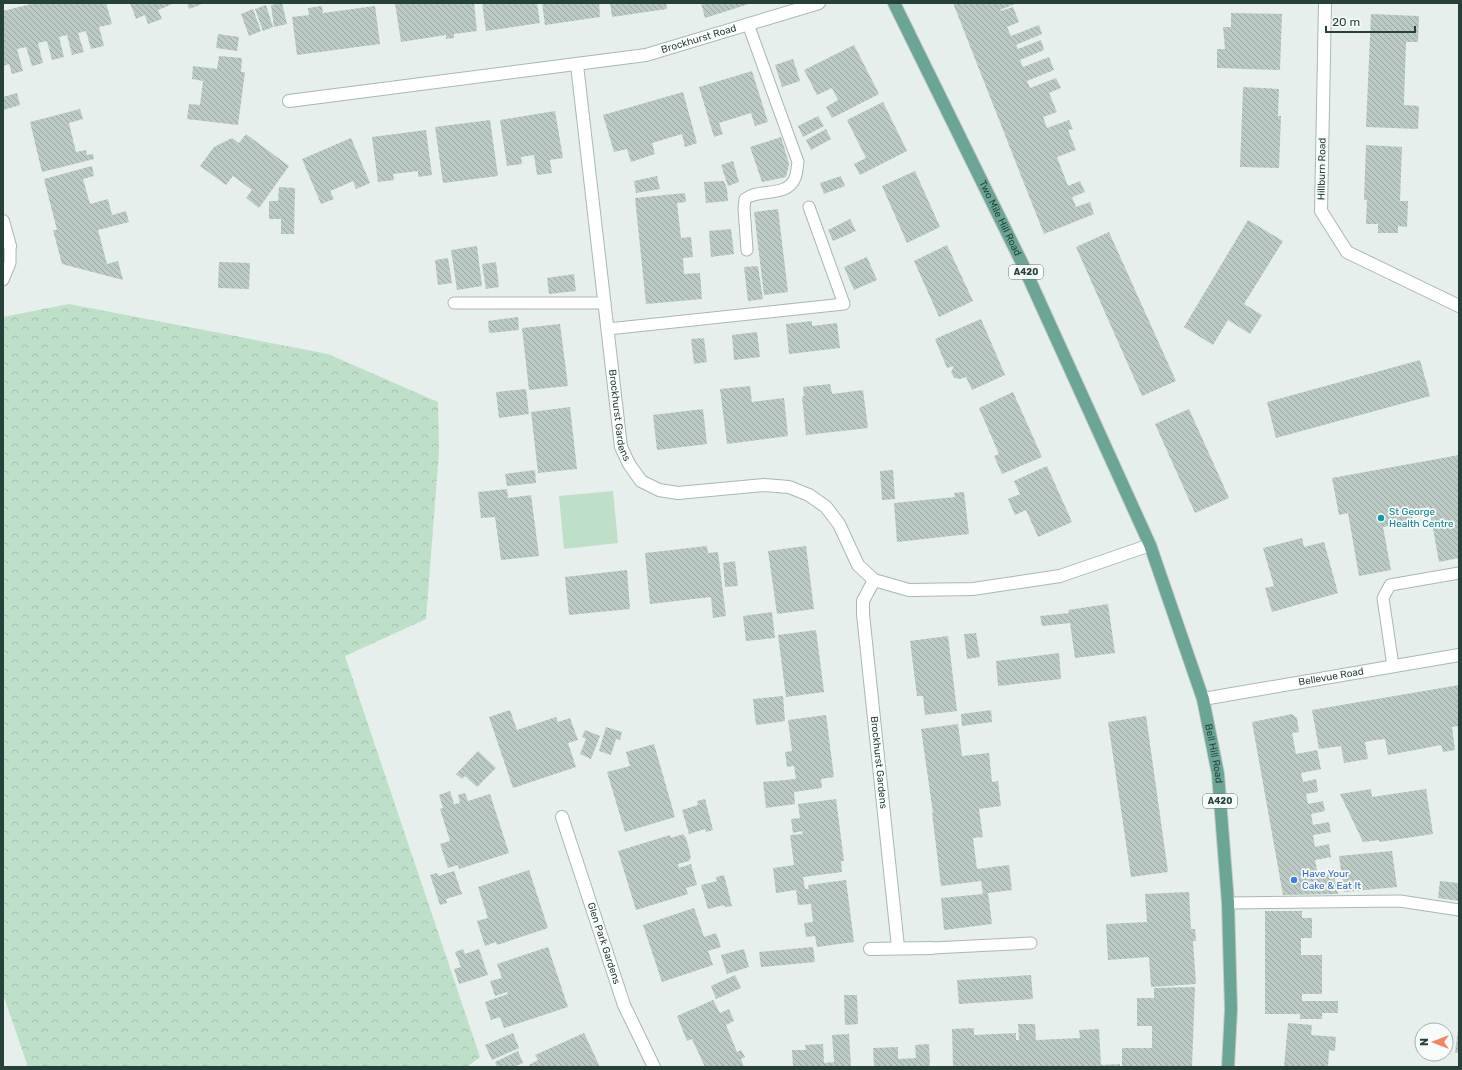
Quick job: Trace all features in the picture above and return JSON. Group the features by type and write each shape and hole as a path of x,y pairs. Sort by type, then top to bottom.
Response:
{"main road":[{"name":"Two Mile Hill Road","path":"894,3 1022,263 1150,545"},
{"name":"Bell Hill Road","path":"1150,545 1203,699 1218,774 1228,903 1231,1009 1228,1067"}],"street":[{"name":"Brockhurst Road","path":"289,101 646,55 819,3"},
{"name":"Hillburn Road","path":"1325,3 1321,211 1346,252 1459,306"},
{"name":"Brockhurst Gardens","path":"576,65 621,447 628,464 641,481 659,490 678,493 764,485 790,487 809,494 826,508 840,524 858,565 874,580 909,590 973,589 1060,576 1150,545"},
{"path":"3,221 10,246"},
{"name":"Brockhurst Gardens","path":"874,580 863,601 863,614 898,947"},
{"name":"Bellevue Road","path":"1203,699 1459,655"},
{"name":"Glen Park Gardens","path":"562,817 624,1005 654,1067"},
{"path":"870,949 898,947 932,948"}],"lane":[{"path":"747,250 744,208 745,199 750,195 771,193 788,188 795,178 798,162 748,24"},
{"path":"608,329 844,304 809,208"},
{"path":"3,280 10,263 10,246"},
{"path":"454,303 605,303"},
{"path":"1393,666 1383,598 1390,585 1459,573"},
{"path":"1228,903 1400,901 1459,910"},
{"path":"932,948 1031,943"}],"green space":[{"path":"69,304 328,354 438,402 439,451 426,619 345,656 480,1057 467,1067 28,1067 3,994 3,317"},
{"path":"613,491 618,543 564,549 559,496"}],"building":[{"path":"35,3 106,3 112,24 99,27 104,46 91,49 86,31 78,33 84,52 72,55 67,35 59,37 64,57 52,60 47,41 38,43 43,63 32,66 26,47 17,49 23,71 12,74 9,64 3,66 3,11"},
{"path":"130,3 175,3 158,10 162,19 148,24 145,15 136,19"},
{"path":"187,3 205,3 189,9"},
{"path":"282,3 287,24 274,27 271,5"},
{"path":"395,3 474,3 477,31 454,34 454,38 446,39 446,35 401,42"},
{"path":"482,3 537,3 540,23 486,31"},
{"path":"542,3 599,3 600,17 545,25"},
{"path":"610,3 666,3 667,9 612,17"},
{"path":"701,3 752,3 705,18"},
{"path":"953,3 1017,3 1000,10 1013,7 1019,22 1007,27 1011,36 1039,25 1042,34 1016,45 1018,49 1041,40 1044,50 1020,60 1023,67 1049,57 1054,70 1027,81 1030,88 1056,78 1061,88 1049,93 1057,112 1043,117 1047,128 1069,120 1073,129 1068,130 1076,150 1057,157 1068,186 1080,181 1085,192 1072,197 1076,207 1090,202 1094,214 1044,234"},
{"path":"266,5 273,27 263,31 255,9"},
{"path":"322,6 323,13 375,6 380,44 297,55 292,17 309,15 308,8"},
{"path":"253,9 261,31 249,36 241,14"},
{"path":"1231,13 1282,14 1280,70 1217,68 1217,49 1225,49 1223,27 1231,27"},
{"path":"1371,14 1419,16 1418,42 1406,42 1404,101 1404,105 1419,106 1418,129 1366,127"},
{"path":"218,34 239,37 237,51 216,48"},
{"path":"854,45 879,94 832,118 826,107 838,100 832,88 817,95 804,70"},
{"path":"219,56 242,58 241,72 245,72 238,125 187,119 189,104 200,105 203,81 192,79 193,66 217,69"},
{"path":"793,59 800,81 782,87 775,65"},
{"path":"752,71 768,122 755,126 751,113 719,123 723,134 714,137 699,87"},
{"path":"1243,87 1279,89 1278,116 1281,116 1279,168 1240,167"},
{"path":"683,92 697,143 685,147 682,134 652,143 655,154 631,162 627,149 614,152 603,115"},
{"path":"17,93 20,105 3,110 3,97"},
{"path":"883,102 907,151 860,175 854,164 866,158 847,120"},
{"path":"80,109 83,119 69,123 76,152 86,150 87,155 93,154 94,159 42,172 30,122"},
{"path":"555,111 563,158 550,160 552,173 537,175 534,155 521,157 522,164 507,166 500,120"},
{"path":"818,116 824,126 803,137 798,126"},
{"path":"490,120 498,176 443,183 435,127"},
{"path":"826,129 831,139 811,150 806,140"},
{"path":"426,130 432,175 418,177 418,171 393,174 394,180 378,182 372,137"},
{"path":"246,134 289,166 259,208 246,198 252,190 233,176 226,185 200,166 214,147 232,138 239,143"},
{"path":"781,137 789,164 786,177 762,182 750,147"},
{"path":"351,138 370,183 356,189 353,181 330,191 334,199 321,204 302,159"},
{"path":"1366,145 1402,147 1400,201 1408,201 1407,227 1398,226 1398,233 1378,233 1378,224 1366,224 1367,200 1364,200"},
{"path":"733,161 739,182 728,186 721,165"},
{"path":"92,166 94,176 83,179 90,204 108,199 112,215 126,211 129,222 98,230 107,264 118,261 123,280 62,264 53,230 57,230 44,179"},
{"path":"915,171 940,227 907,243 882,186"},
{"path":"657,176 660,189 636,193 634,181"},
{"path":"841,176 845,186 824,194 820,183"},
{"path":"724,181 727,189 728,201 706,203 704,182"},
{"path":"279,187 295,188 294,234 281,234 281,219 269,219 269,201 278,201"},
{"path":"685,193 686,202 677,203 681,238 691,237 693,257 683,258 684,274 700,273 702,299 646,304 635,198"},
{"path":"778,209 788,292 764,295 754,212"},
{"path":"850,219 856,231 833,241 828,230"},
{"path":"1248,220 1283,241 1244,304 1262,315 1250,334 1228,320 1213,345 1184,327"},
{"path":"731,229 734,254 711,257 709,231"},
{"path":"1109,232 1176,381 1142,396 1076,247"},
{"path":"947,245 973,301 939,317 914,261"},
{"path":"477,246 482,286 457,290 451,250"},
{"path":"867,257 877,280 854,290 844,267"},
{"path":"448,258 452,283 438,285 435,260"},
{"path":"219,262 250,263 249,289 218,288"},
{"path":"496,262 499,287 486,289 482,264"},
{"path":"758,266 763,299 748,301 744,267"},
{"path":"574,274 576,291 549,294 547,278"},
{"path":"518,317 519,330 489,333 488,321"},
{"path":"981,319 1005,375 972,390 966,377 960,379 954,378 951,372 954,366 947,368 935,339"},
{"path":"812,321 812,326 837,323 840,348 789,354 786,324"},
{"path":"560,324 568,386 529,390 522,328"},
{"path":"757,332 760,357 734,360 732,335"},
{"path":"704,338 707,362 694,364 691,339"},
{"path":"1420,360 1430,396 1276,438 1267,402"},
{"path":"830,384 832,394 863,390 868,428 806,435 802,397 804,396 803,387"},
{"path":"750,386 752,402 784,398 788,436 727,444 720,389"},
{"path":"526,389 529,414 499,418 496,392"},
{"path":"1013,392 1042,457 1002,474 994,456 999,454 979,408"},
{"path":"570,407 577,469 538,473 531,412"},
{"path":"703,409 707,444 657,450 653,415"},
{"path":"1189,409 1229,498 1195,513 1155,424"},
{"name":"St George Health Centre","path":"1459,455 1459,558 1439,562 1429,507 1411,510 1413,521 1383,527 1391,570 1359,576 1348,513 1339,515 1332,478"},
{"path":"1047,466 1072,522 1038,537 1026,510 1015,515 1008,499 1020,494 1014,481"},
{"path":"535,470 536,483 507,486 505,474"},
{"path":"893,470 895,499 882,500 880,471"},
{"path":"507,489 508,498 531,495 539,556 501,560 495,517 481,518 478,492"},
{"path":"964,492 969,534 897,542 894,503 955,497 954,493"},
{"path":"1302,538 1304,547 1324,542 1338,593 1272,612 1265,588 1274,586 1263,548"},
{"path":"707,546 708,553 718,552 726,616 713,618 711,597 650,604 645,553"},
{"path":"806,546 814,609 777,614 768,551"},
{"path":"735,561 738,586 725,587 723,563"},
{"path":"627,570 630,609 569,615 565,577"},
{"path":"1108,604 1115,653 1075,658 1070,623 1042,626 1040,616 1069,613 1068,610"},
{"path":"772,612 775,638 746,641 743,616"},
{"path":"816,630 824,692 786,697 778,635"},
{"path":"976,633 980,657 967,659 964,634"},
{"path":"948,636 957,711 925,715 923,696 917,696 910,641"},
{"path":"1059,653 1061,679 998,686 996,661"},
{"path":"1459,685 1459,726 1452,727 1455,750 1443,752 1441,745 1388,755 1385,739 1376,740 1365,742 1368,759 1344,763 1341,746 1319,749 1312,710"},
{"path":"783,696 785,721 756,725 753,699"},
{"path":"510,710 517,730 556,717 558,722 570,718 578,740 568,743 576,767 513,788 489,717"},
{"path":"991,710 992,722 962,726 961,714"},
{"path":"1292,714 1297,718 1299,732 1292,733 1296,754 1317,750 1321,769 1301,773 1303,782 1316,779 1318,792 1306,794 1308,804 1323,801 1325,811 1311,814 1313,825 1329,822 1331,832 1313,835 1315,847 1329,844 1331,857 1315,860 1318,875 1334,875 1338,894 1283,895 1252,722"},
{"path":"826,715 834,777 821,779 822,788 794,792 795,804 766,808 763,782 796,779 794,766 787,767 785,752 792,751 788,720"},
{"path":"1146,716 1168,872 1131,877 1108,722"},
{"path":"958,724 962,756 989,753 992,782 998,781 1001,806 979,809 983,837 973,838 977,869 1009,865 1012,890 988,893 992,924 944,930 941,898 983,894 981,881 941,886 933,813 921,729"},
{"path":"606,727 622,732 620,740 616,739 611,755 599,751"},
{"path":"585,730 600,736 591,759 580,754 586,739 582,737"},
{"path":"654,744 675,817 625,832 607,772 630,766 626,752"},
{"path":"478,751 496,768 477,787 465,776 462,779 456,774"},
{"path":"1371,789 1372,797 1426,789 1433,834 1379,842 1379,840 1363,842 1340,794"},
{"path":"450,791 454,804 460,803 458,795 465,793 468,801 490,794 509,853 459,869 458,865 448,868 440,844 450,841 440,809 443,808 439,795"},
{"path":"705,799 713,830 706,832 705,829 689,834 682,810 698,805 697,801"},
{"path":"836,799 844,861 841,861 842,872 803,877 805,889 809,889 808,885 846,880 854,942 817,947 815,936 806,937 804,923 813,922 811,904 798,905 796,890 776,893 773,868 794,865 790,835 803,834 802,831 793,833 791,819 800,818 798,804"},
{"path":"683,834 686,838 691,857 689,861 678,864 679,868 691,864 697,885 686,888 688,894 636,910 618,851 670,835 671,838"},
{"path":"1392,851 1397,887 1344,892 1339,856"},
{"path":"529,870 548,928 497,945 496,942 485,946 477,921 488,918 478,887"},
{"path":"454,871 462,894 446,899 447,903 440,905 430,875 437,873 438,876"},
{"path":"724,875 732,906 725,907 724,905 708,909 701,885 717,881 716,877"},
{"path":"1440,881 1459,883 1459,901 1438,898"},
{"path":"1189,892 1191,929 1195,929 1196,941 1193,941 1196,984 1151,987 1149,957 1108,960 1106,924 1147,922 1145,894"},
{"path":"694,908 704,937 716,933 721,947 708,951 713,965 662,982 643,925"},
{"path":"1265,911 1302,911 1302,918 1312,918 1312,938 1301,938 1301,955 1322,955 1322,994 1302,994 1302,1001 1338,1001 1338,1013 1322,1013 1322,1019 1300,1019 1300,1014 1265,1014"},
{"path":"548,947 568,1007 504,1028 500,1017 491,1020 485,1002 508,994 507,992 495,996 490,981 502,978 497,964"},
{"path":"813,947 815,962 761,967 759,952"},
{"path":"463,949 465,954 479,949 488,975 459,984 454,969 461,967 455,952"},
{"path":"744,949 749,967 727,974 721,955"},
{"path":"735,975 741,988 716,999 711,986"},
{"path":"1031,975 1033,999 959,1004 957,980"},
{"path":"1195,987 1192,1067 1122,1067 1122,1048 1152,1048 1152,1026 1137,1026 1137,998 1154,998 1154,988"},
{"path":"844,995 857,995 858,1024 845,1025"},
{"path":"713,1000 720,1013 729,1009 734,1021 726,1025 737,1052 741,1050 745,1057 741,1059 744,1067 705,1067 692,1039 687,1041 677,1016"},
{"path":"1288,1023 1312,1025 1311,1035 1336,1037 1335,1051 1329,1050 1328,1067 1284,1067"},
{"path":"1018,1024 1035,1024 1036,1040 1080,1038 1079,1030 1099,1029 1101,1065 1120,1064 1120,1067 953,1067 952,1029 974,1028 974,1035 1016,1033 1016,1040 1019,1040"},
{"path":"1458,1030 1459,1053 1455,1053"},
{"path":"513,1033 519,1048 492,1060 485,1045"},
{"path":"584,1033 600,1067 530,1067 529,1065 538,1060 535,1055"},
{"path":"849,1034 851,1067 793,1067 792,1050 806,1050 805,1045 823,1044 824,1063 834,1062 832,1035"},
{"path":"929,1044 930,1067 874,1067 873,1048 898,1047 898,1059 916,1058 915,1045"},
{"path":"518,1051 523,1063 514,1067 497,1067 495,1062"}],"place":[{"name":"St George Health Centre","path":"1381,518"},
{"name":"Have Your Cake & Eat It","path":"1294,880"}]}
